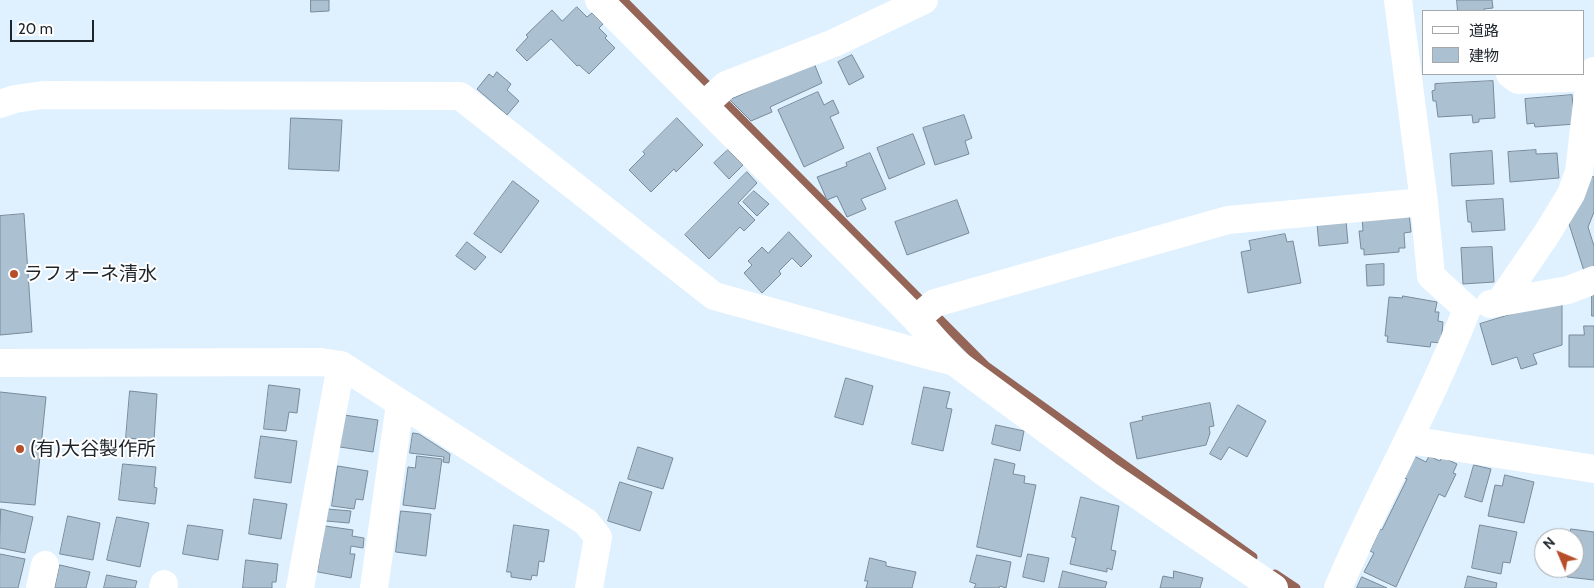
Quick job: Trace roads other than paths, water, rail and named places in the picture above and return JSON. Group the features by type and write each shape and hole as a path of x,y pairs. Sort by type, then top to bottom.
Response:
{"street":[{"path":"599,0 704,105 926,311 953,361 1108,475 1274,588"},
{"path":"704,105 726,85 834,43 924,0"},
{"path":"1398,0 1415,73 1431,276 1467,309"},
{"path":"1500,302 1546,235 1574,187 1579,172 1592,74"},
{"path":"1511,75 1518,80 1580,75"},
{"path":"0,104 15,99 43,95 460,96 714,296 935,358 953,361"},
{"path":"926,311 1228,220 1424,202"},
{"path":"1467,309 1568,290 1594,280"},
{"path":"1338,588 1359,539 1409,440 1467,309"},
{"path":"0,363 321,362 341,365 586,522 598,537 589,588"},
{"path":"300,588 341,365"},
{"path":"374,588 400,404"},
{"path":"1409,440 1594,469"}],"waterway":[{"path":"623,0 986,366 1253,557"},
{"path":"1275,574 1296,588"}],"place":[{"name":"ラフォーネ清水","path":"14,274"},
{"name":"(有)大谷製作所","path":"20,449"}]}
